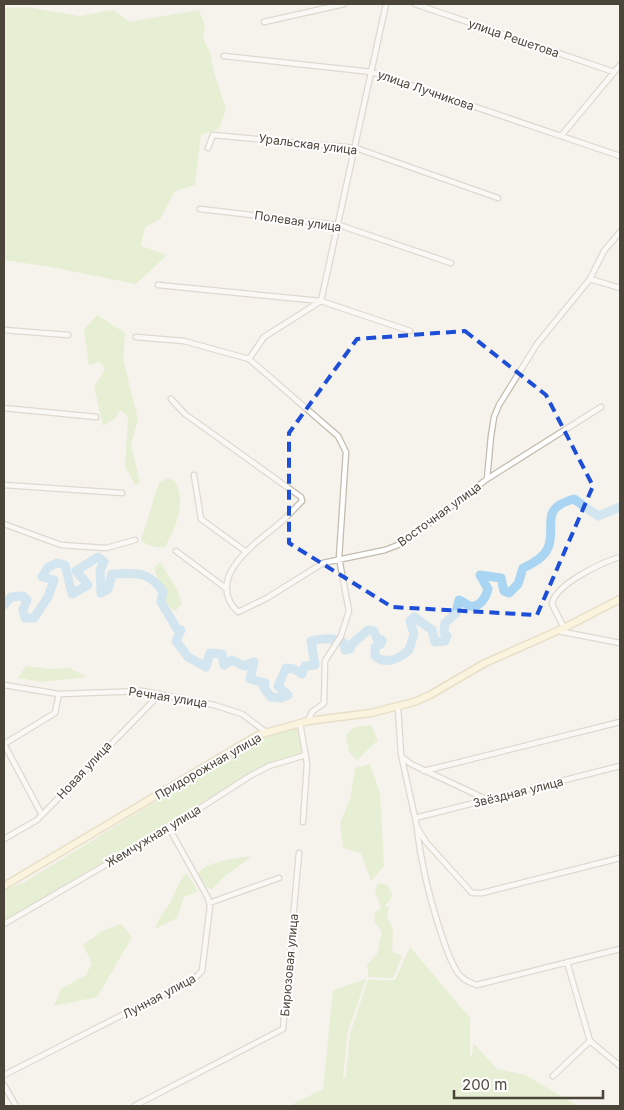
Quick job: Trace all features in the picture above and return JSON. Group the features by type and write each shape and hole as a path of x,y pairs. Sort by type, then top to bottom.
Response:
{"street":[{"path":"264,22 344,4"},
{"path":"249,359 264,337 321,301 386,4"},
{"name":"улица Решетова","path":"415,4 614,72"},
{"name":"улица Лучникова","path":"224,56 372,72 620,156"},
{"path":"562,136 620,65"},
{"name":"Уральская улица","path":"208,148 213,135 356,148 498,198"},
{"name":"Полевая улица","path":"200,209 339,225 451,263"},
{"path":"487,479 494,417 499,405 536,344 590,279 604,251 620,232"},
{"path":"590,279 620,288"},
{"path":"158,285 321,301 410,331"},
{"path":"4,330 68,334"},
{"path":"136,337 184,341 249,359 338,436 346,452 339,558 349,611 341,636 324,661 324,703 312,712 308,721"},
{"path":"171,399 186,414 301,497 302,501 245,551 235,563 227,589 176,551"},
{"name":"Восточная улица","path":"227,589 234,608 238,612 309,569 339,558 385,550 403,542 487,479 601,407"},
{"path":"4,408 96,417"},
{"path":"194,475 201,519 245,551"},
{"path":"4,485 122,493"},
{"path":"4,524 61,545 106,548 135,540"},
{"path":"620,557 608,561 576,578 556,596 552,604 560,629 620,643"},
{"name":"Придорожная улица","path":"4,886 266,732 308,721 398,707 430,695 485,663 620,599"},
{"name":"Речная улица","path":"4,685 59,694 123,690 160,694 214,704 242,714 266,732"},
{"path":"42,815 4,744 56,713 59,694"},
{"name":"Новая улица","path":"4,839 37,820 160,694"},
{"path":"398,707 401,754 417,827 422,868 449,958 458,974 467,982 477,985 620,949"},
{"path":"424,771 620,722"},
{"path":"300,723 306,755 303,822"},
{"path":"401,754 404,760 424,771 488,800"},
{"name":"Жемчужная улица","path":"4,924 168,828 263,769 306,755"},
{"name":"Звёздная улица","path":"415,818 620,766"},
{"path":"417,827 426,842 472,893 482,893 620,858"},
{"name":"Лунная улица","path":"4,1075 200,974 204,961 209,903 204,889 168,828"},
{"name":"Бирюзовая улица","path":"134,1106 283,1029 300,853"},
{"path":"209,903 279,878"},
{"path":"567,962 590,1041 620,1066"},
{"path":"553,1076 590,1041"},
{"path":"4,1085 16,1106"}],"highlighted area":[{"path":"465,331 546,395 593,486 537,615 392,607 289,543 289,433 357,339"}],"green space":[{"path":"26,7 79,16 114,10 129,22 199,10 205,26 203,38 211,55 213,69 226,109 219,129 201,135 195,185 175,191 160,219 145,227 141,246 167,255 136,284 51,267 4,260 4,8"},
{"path":"97,315 125,333 123,358 138,420 131,444 140,483 135,485 125,466 128,417 121,410 114,419 103,426 94,386 105,369 100,362 89,365 84,330"},
{"path":"167,478 175,481 178,490 180,499 179,515 165,547 155,547 141,540 159,483"},
{"path":"160,562 177,589 182,604 175,611 168,606 154,568"},
{"path":"26,666 49,669 70,668 87,677 42,682 18,678"},
{"path":"371,725 378,740 357,760 349,752 346,735 355,727"},
{"path":"292,729 301,729 304,753 268,765 240,780 4,922 4,890 23,883 253,742"},
{"path":"370,764 380,793 384,866 371,881 361,853 343,848 340,823 350,800 355,768"},
{"path":"251,856 221,880 212,890 203,885 198,873 209,865"},
{"path":"186,873 198,891 184,897 177,918 155,929 181,880"},
{"path":"378,883 387,885 392,893 390,901 384,906 389,907 387,917 393,929 392,951 402,956 393,978 369,977 367,965 377,954 382,932 374,921 375,912 381,908 375,891"},
{"path":"121,924 132,937 97,997 54,1006 61,989 86,975 92,963 83,945 102,931"},
{"path":"410,947 470,1018 470,1055 472,1057 473,1043 497,1069 525,1075 578,1106 289,1106 323,1089 333,990 366,979 347,1034 343,1079 346,1077 350,1034 368,980 395,980"}],"waterway":[{"path":"4,605 11,597 23,596 27,600 23,610 25,618 34,618 48,597 54,580 42,577 48,567 57,563 65,565 72,594 88,585 76,571 98,557 104,562 100,570 101,593 108,589 112,574 135,573 147,576 163,592 161,602 177,629 181,630 176,641 188,657 206,667 210,653 222,654 224,665 232,660 244,666 254,662 250,679 265,683 264,688 271,697 281,698 288,695 278,686 286,668 294,669 302,674 305,666 315,665 311,641 336,640 344,643 345,650 350,649 352,644 368,630 374,631 377,639 382,640 381,644 375,647 375,656 379,659 392,660 409,650 414,634 410,621 414,617 432,630 435,642 445,641 447,636 444,633 445,623 456,613 459,600 474,606 480,604 486,595 488,589 480,575 501,578 504,591 509,593 518,584 523,568 544,554 550,540 552,513 556,508 574,499 598,516 620,507"}]}
